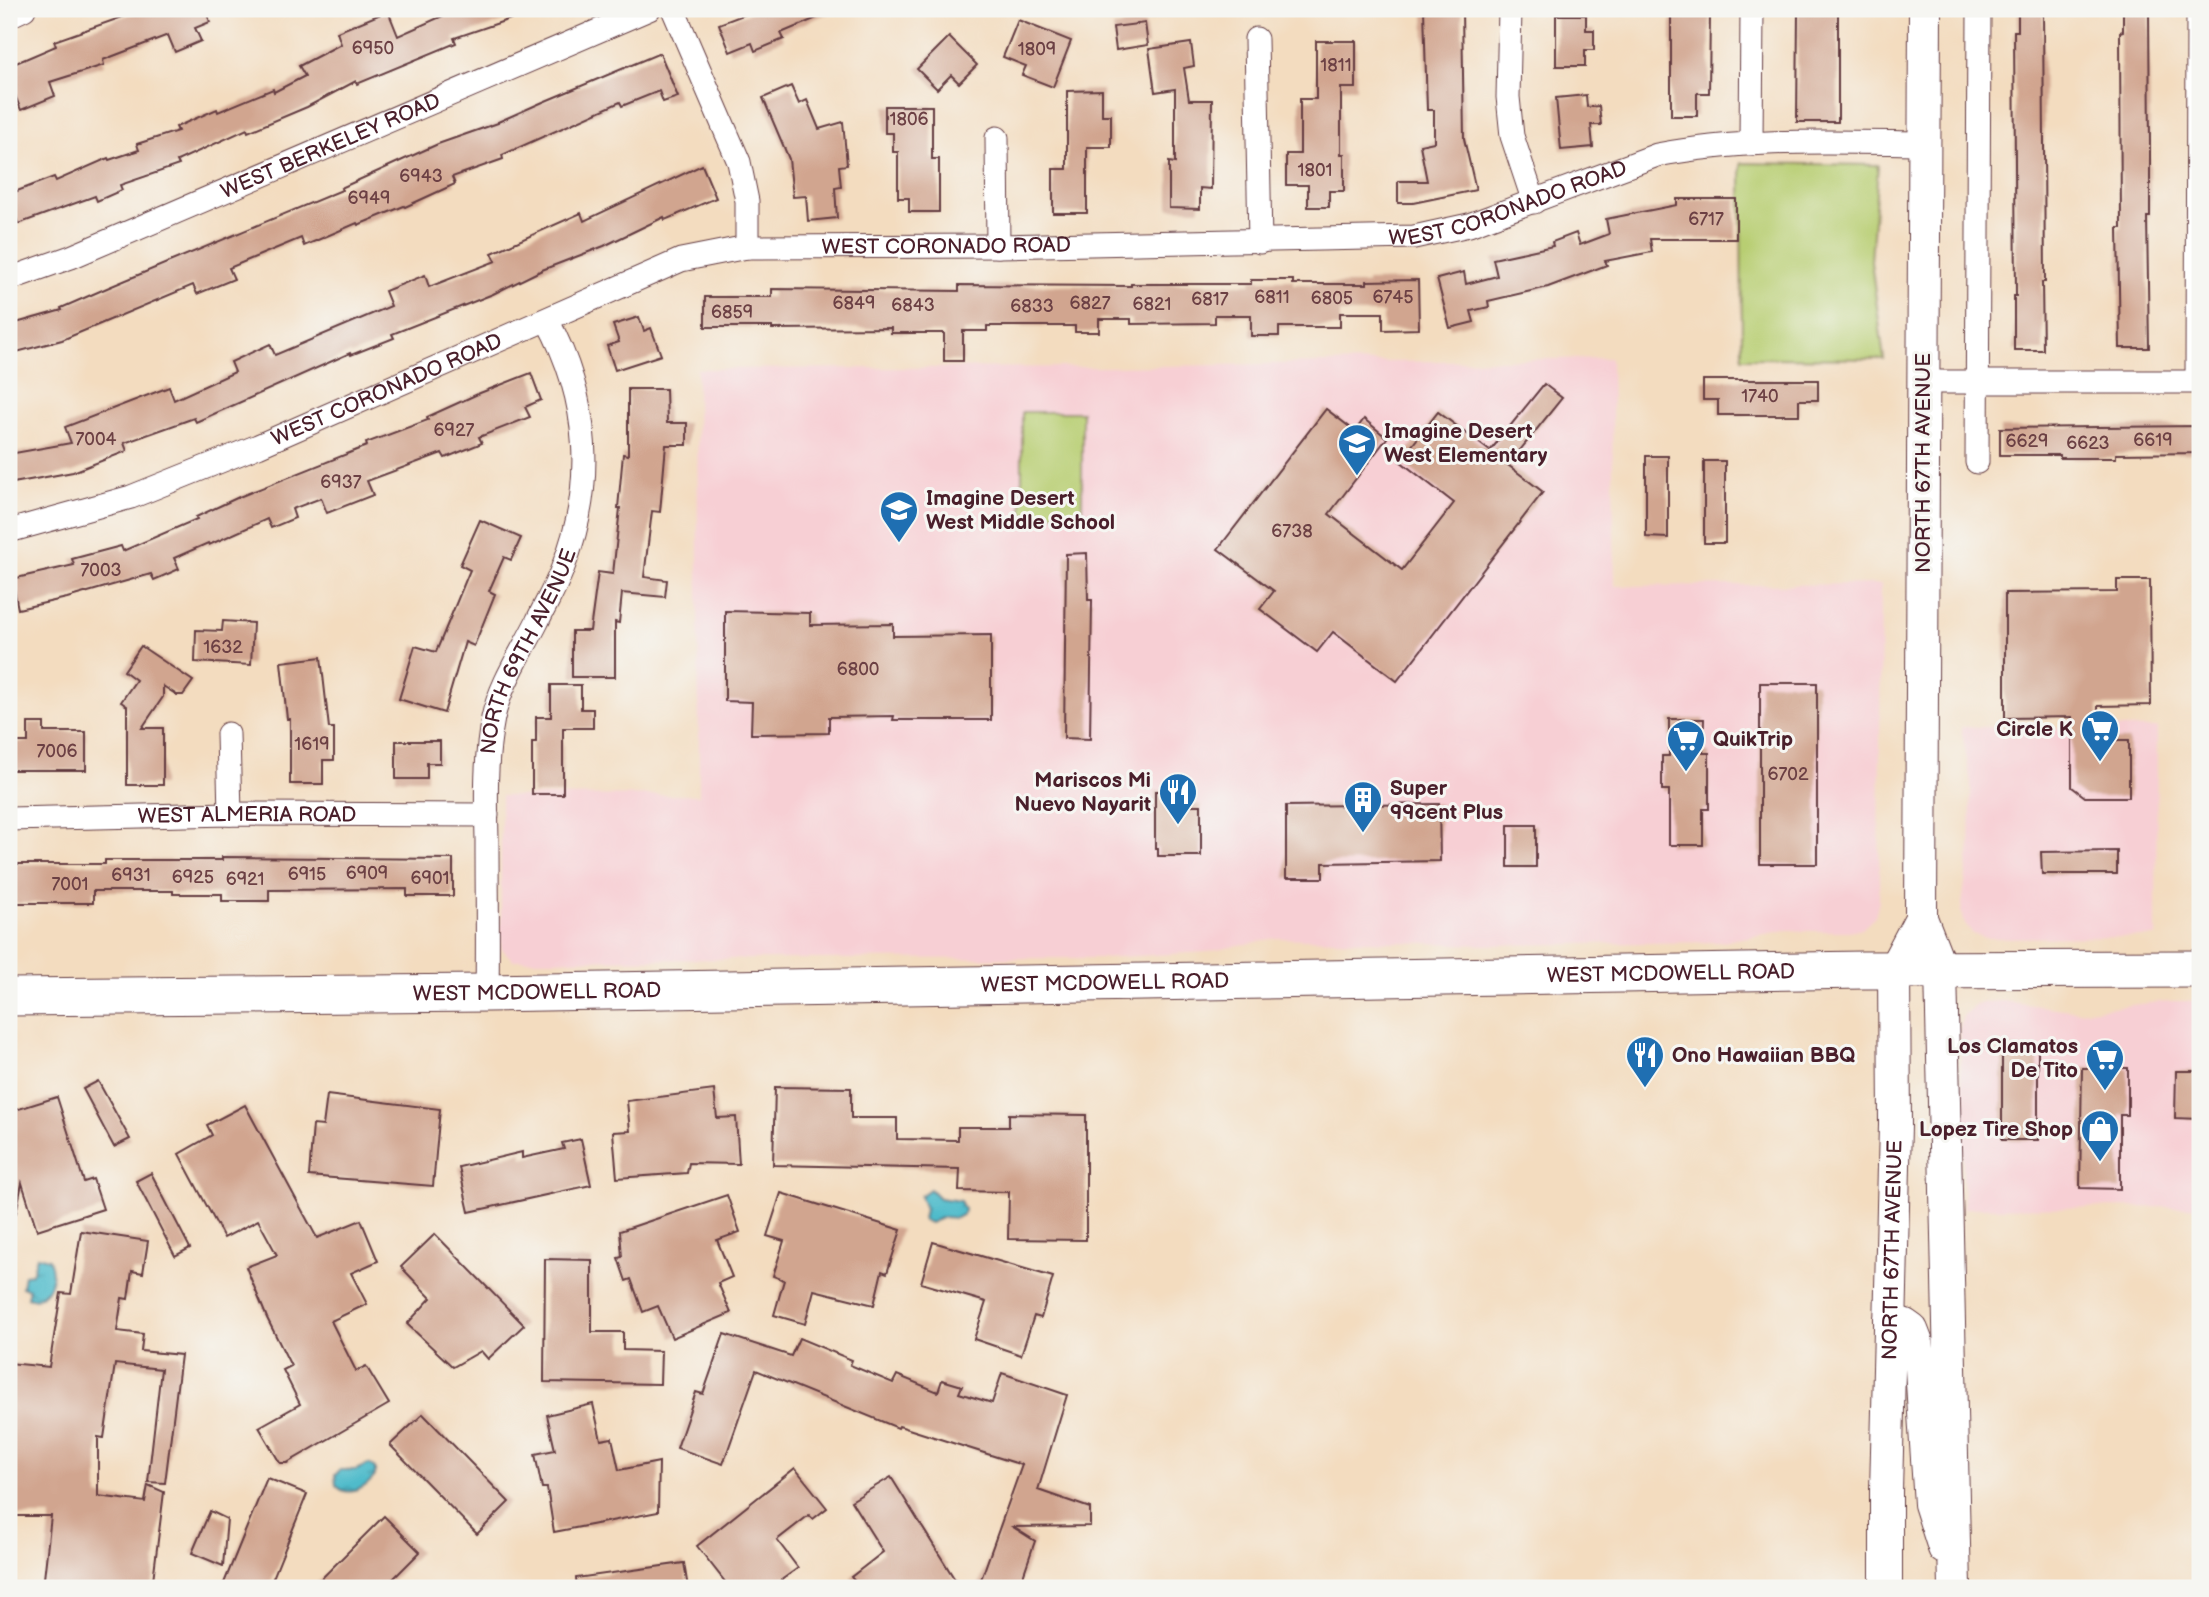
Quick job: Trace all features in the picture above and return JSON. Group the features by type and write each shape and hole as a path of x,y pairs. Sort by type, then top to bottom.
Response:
{"main road":[{"name":"NORTH 67TH AVENUE","path":"1924,9 1921,918 1941,970 1955,1587"},
{"name":"NORTH 67TH AVENUE","path":"1886,1588 1895,1125 1894,970 1921,918"},
{"name":"WEST MCDOWELL ROAD","path":"9,997 486,993 1894,970 2200,969"},
{"path":"1890,1320 1905,1325 1912,1331 1917,1343 1930,1504 1955,1587"}],"street":[{"path":"9,16 24,9"},
{"name":"WEST BERKELEY ROAD","path":"9,279 71,257 649,9"},
{"path":"673,9 738,162 747,201 747,247"},
{"path":"1510,9 1508,97 1512,136 1534,202"},
{"path":"1751,143 1752,9"},
{"path":"1977,462 1979,9"},
{"path":"1923,382 2199,382 2198,9"},
{"path":"1256,39 1260,242"},
{"path":"997,138 998,246"},
{"name":"WEST CORONADO ROAD","path":"9,531 131,497 258,446 681,260 747,247 998,246 1413,237 1469,226 1657,155 1686,149 1751,143 1924,143"},
{"name":"NORTH 69TH AVENUE","path":"486,993 486,815 494,715 562,570 581,505 585,467 581,419 573,384 561,347 547,320"},
{"path":"228,734 230,814"},
{"name":"WEST ALMERIA ROAD","path":"9,819 230,814 486,815"}],"shaded area":[{"path":"1611,358 1615,586 1881,584 1879,901 1875,916 1863,928 1849,931 1782,931 1719,942 1484,945 1276,938 1207,952 1102,958 513,960 501,948 501,796 699,795 697,369 1100,367"},
{"path":"1961,727 2157,728 2156,937 1986,938 1973,934 1963,921 1961,911 1970,847 1971,783"},
{"path":"2002,1001 2078,1011 2168,1001 2200,1001 2200,1207 1964,1208 1960,1027 1963,1016 1974,1006"}],"green space":[{"path":"1741,163 1878,165 1871,262 1884,359 1742,358"},
{"path":"1022,412 1082,412 1082,514 1022,514"}],"water":[{"path":"930,1189 939,1198 960,1201 963,1214 956,1218 944,1217 930,1223 923,1220 925,1209 920,1196"},
{"path":"37,1256 49,1259 52,1277 49,1287 36,1299 27,1297 29,1289 22,1287 24,1275 32,1274"},
{"path":"369,1464 375,1468 375,1476 362,1488 346,1491 336,1485 335,1475 340,1470 356,1470"}],"building":[{"path":"145,9 205,9 210,22 195,28 201,41 175,52 168,35 103,60 104,65 50,82 55,96 21,110 9,80 9,66 56,46 54,41"},
{"path":"458,9 530,9 531,12 454,38 456,43 357,84 356,81 307,107 248,132 247,129 177,161 179,165 120,185 122,190 97,201 95,196 18,224 9,194 54,177 56,181 108,158 109,160 139,150 137,144 178,131 176,127 217,109 218,112 273,89 274,92 305,76 299,66 341,44 337,32 388,11 398,36"},
{"path":"759,9 838,9 781,33 784,39 755,51 752,43 730,52 719,24"},
{"path":"1424,9 1462,9 1464,139 1476,190 1413,203 1398,203 1398,181 1427,181 1420,145 1434,142 1434,110 1427,110"},
{"path":"1798,9 1838,9 1838,122 1797,122"},
{"path":"2018,9 2043,9 2043,350 2014,350 2014,31 2018,31"},
{"path":"2123,9 2149,9 2149,348 2120,348 2118,228 2121,228 2120,32 2123,31"},
{"path":"1671,13 1710,13 1709,93 1697,93 1697,116 1671,116"},
{"path":"1556,15 1586,15 1586,30 1594,30 1594,50 1585,50 1585,66 1556,66"},
{"path":"1018,20 1071,41 1053,87 1022,75 1026,66 1003,57"},
{"path":"1145,23 1148,45 1116,50 1113,27"},
{"path":"949,37 977,65 959,83 951,75 937,89 917,69"},
{"path":"1316,41 1356,41 1356,88 1341,88 1344,191 1329,191 1329,207 1308,207 1308,185 1286,185 1286,154 1300,154 1300,99 1316,99"},
{"path":"1191,43 1194,66 1184,68 1189,100 1212,100 1211,189 1200,188 1200,209 1169,208 1169,162 1175,163 1175,89 1155,92 1149,49"},
{"path":"660,53 678,97 663,102 659,91 622,106 620,102 502,155 503,159 452,177 455,184 405,207 358,225 357,223 304,246 301,238 229,268 234,279 197,294 193,285 62,340 9,354 9,325 62,310 61,308 107,288 342,190 341,188 438,144 498,123"},
{"path":"791,86 799,104 807,100 819,129 843,122 847,165 839,166 841,187 835,188 837,218 808,221 806,196 793,197 789,159 763,98"},
{"path":"1102,90 1102,115 1111,115 1111,147 1087,147 1087,213 1053,213 1053,169 1067,169 1067,91"},
{"path":"1586,95 1587,107 1599,106 1601,125 1591,125 1593,147 1561,150 1556,98"},
{"path":"885,106 932,106 932,159 939,159 939,212 909,212 909,198 898,198 898,152 893,152 893,133 885,133"},
{"path":"702,165 716,198 665,220 664,217 493,294 392,334 394,338 351,355 350,353 196,422 194,418 124,443 127,451 73,472 13,483 9,454 71,443 65,427 169,387 174,400 235,372 231,362 270,344 275,355 391,306 385,291 425,275 429,287 496,261 492,253 581,213 584,221"},
{"path":"1677,199 1736,199 1736,239 1650,239 1652,252 1605,261 1607,265 1548,287 1488,301 1489,307 1471,311 1474,322 1450,328 1437,279 1464,272 1466,284 1497,276 1493,259 1553,246 1552,242 1576,233 1580,245 1609,234 1606,219 1677,205"},
{"path":"1251,280 1293,280 1293,284 1367,284 1367,281 1418,280 1419,329 1383,330 1383,313 1340,313 1340,327 1279,327 1279,336 1251,336 1251,315 1215,315 1215,323 1131,324 1131,319 1099,319 1099,332 1075,332 1075,326 987,326 987,331 963,331 963,361 944,361 944,333 891,333 891,328 705,327 705,297 772,297 772,289 959,291 959,285 1251,284"},
{"path":"639,317 644,331 651,328 661,355 615,370 607,346 619,342 613,325"},
{"path":"531,373 541,400 525,407 530,417 479,437 482,443 445,458 442,453 367,481 373,495 327,513 321,498 292,509 295,518 271,528 267,519 174,558 179,569 154,580 151,574 18,609 12,579 74,565 72,559 121,546 123,551 197,519 196,517 239,497 367,446 366,443 428,420 427,417"},
{"path":"1703,380 1818,380 1818,400 1799,400 1799,415 1718,415 1718,400 1703,400"},
{"path":"1544,384 1562,398 1508,465 1543,492 1397,681 1333,632 1317,652 1260,609 1274,591 1218,549 1326,409 1355,431 1364,419 1387,438 1329,514 1402,570 1454,503 1400,461 1438,412 1490,451"},
{"path":"628,389 666,389 667,423 687,423 687,445 666,445 660,512 652,511 644,577 667,580 665,597 622,593 619,623 615,622 615,677 572,677 572,631 590,631 598,572 613,574 623,454 628,455"},
{"path":"2200,426 2200,453 2116,454 2116,458 2000,455 2000,428"},
{"path":"1646,456 1668,456 1668,538 1646,537"},
{"path":"1704,461 1725,461 1725,543 1704,543"},
{"path":"480,520 521,538 511,560 504,557 489,591 495,594 474,646 465,642 444,713 399,699 415,646 436,652 470,570 460,565"},
{"path":"1087,553 1088,600 1092,600 1090,739 1064,738 1066,554"},
{"path":"2117,580 2150,580 2151,705 2098,706 2098,740 2129,740 2129,797 2085,797 2072,787 2072,717 2005,718 2005,593 2117,592"},
{"path":"725,611 810,613 810,625 893,624 893,636 991,635 991,720 893,720 894,716 829,717 829,733 751,734 752,702 725,701"},
{"path":"223,621 253,623 251,665 195,662 196,630 222,631"},
{"path":"141,646 193,681 183,695 177,695 163,686 163,697 142,728 163,728 163,785 127,785 127,706 121,702 136,680 124,671"},
{"path":"321,657 329,728 334,728 334,760 323,760 323,784 290,784 290,719 287,719 281,662"},
{"name":"QuikTrip","path":"1760,683 1817,683 1817,864 1760,864"},
{"path":"551,685 581,685 581,709 593,709 593,728 563,728 563,794 532,794 532,742 536,742 536,717 551,717"},
{"name":"QuikTrip","path":"1669,719 1704,719 1703,753 1709,753 1709,809 1703,809 1703,845 1669,845 1669,790 1662,790 1662,756 1669,756"},
{"path":"28,723 44,723 44,732 86,732 86,770 9,770 9,742 28,742"},
{"path":"396,741 440,741 440,763 427,763 427,779 396,779"},
{"name":"Mariscos Mi Nuevo Nayarit","path":"1155,791 1188,791 1188,805 1201,805 1201,856 1158,856 1158,848 1155,848"},
{"name":"Super 99cent Plus","path":"1439,804 1440,861 1323,863 1323,878 1286,878 1286,806"},
{"path":"1508,825 1536,825 1536,867 1508,867"},
{"path":"2117,851 2117,874 2042,874 2041,852"},
{"path":"222,857 453,859 453,896 407,896 407,889 269,890 269,901 222,901 222,894 93,891 93,903 9,903 9,864 105,864 105,860 222,860"},
{"path":"2002,1048 2038,1048 2038,1140 2002,1140"},
{"path":"2082,1068 2128,1068 2128,1115 2120,1115 2120,1189 2080,1188"},
{"path":"2176,1071 2200,1071 2200,1119 2175,1118"},
{"path":"98,1081 130,1139 114,1147 83,1089"},
{"path":"775,1087 851,1088 851,1118 897,1118 897,1139 958,1140 958,1127 1009,1127 1009,1114 1086,1115 1086,1240 1008,1239 1009,1192 959,1191 960,1169 773,1165"},
{"path":"714,1090 717,1118 736,1117 739,1164 689,1163 687,1173 617,1178 613,1132 630,1131 627,1101"},
{"path":"327,1095 440,1109 433,1186 309,1176 313,1125 323,1126"},
{"path":"57,1097 84,1182 93,1179 103,1209 37,1230 22,1183 16,1213 9,1213 9,1112"},
{"path":"245,1105 317,1238 361,1220 378,1261 351,1273 367,1304 331,1321 356,1371 366,1366 389,1404 287,1463 280,1463 259,1427 300,1404 283,1370 291,1366 246,1267 277,1255 258,1220 224,1238 179,1154 212,1135 207,1125"},
{"path":"581,1139 591,1185 469,1212 459,1167 522,1152 522,1158 564,1149 562,1143"},
{"path":"151,1173 190,1248 175,1256 136,1181"},
{"path":"781,1193 901,1230 887,1273 882,1271 874,1305 814,1290 805,1324 774,1315 784,1280 773,1276 784,1241 767,1236"},
{"path":"727,1195 740,1232 717,1240 732,1277 718,1283 731,1313 672,1338 658,1306 643,1312 631,1279 626,1281 618,1258 622,1257 620,1231"},
{"path":"81,1231 148,1241 143,1273 132,1271 128,1299 122,1298 117,1331 143,1334 141,1351 181,1355 165,1483 148,1482 161,1369 115,1364 104,1438 98,1437 98,1496 145,1502 148,1485 164,1492 152,1588 43,1588 51,1516 9,1516 9,1363 49,1367 61,1293 71,1294"},
{"path":"435,1234 524,1325 488,1359 481,1351 453,1367 407,1324 431,1298 401,1267"},
{"path":"933,1242 1053,1277 1041,1318 1034,1316 1021,1355 974,1339 986,1302 921,1283"},
{"path":"545,1259 592,1260 592,1332 623,1332 623,1350 661,1351 660,1384 544,1382"},
{"path":"724,1334 791,1356 799,1338 852,1360 850,1365 893,1383 897,1375 938,1392 942,1380 962,1386 959,1393 992,1403 1002,1373 1067,1395 1038,1490 1090,1508 1090,1526 1013,1527 1035,1541 1019,1588 978,1588 1022,1465 899,1426 898,1428 756,1370 723,1464 677,1448 696,1392 703,1394"},
{"path":"593,1404 601,1440 612,1438 619,1470 659,1462 658,1512 554,1532 547,1488 542,1488 535,1454 555,1450 547,1415"},
{"path":"423,1414 509,1502 477,1534 390,1445"},
{"path":"795,1468 827,1508 813,1519 809,1515 777,1540 798,1568 770,1588 730,1588 697,1546"},
{"path":"891,1477 957,1583 948,1588 860,1588 851,1577 883,1552 851,1501"},
{"path":"267,1478 307,1494 269,1588 222,1588"},
{"path":"210,1511 227,1519 223,1566 192,1553"},
{"path":"384,1516 420,1552 384,1588 312,1588"},
{"path":"684,1563 688,1588 577,1588 576,1578"}],"place":[{"name":"Imagine Desert West Elementary","path":"1357,477"},
{"name":"Imagine Desert West Middle School","path":"899,544"},
{"name":"Circle K","path":"2100,763"},
{"name":"QuikTrip","path":"1686,773"},
{"name":"Mariscos Mi Nuevo Nayarit","path":"1178,826"},
{"name":"Super 99cent Plus","path":"1363,834"},
{"name":"Ono Hawaiian BBQ","path":"1645,1089"},
{"name":"Los Clamatos De Tito","path":"2105,1092"},
{"name":"Lopez Tire Shop","path":"2100,1163"}]}
